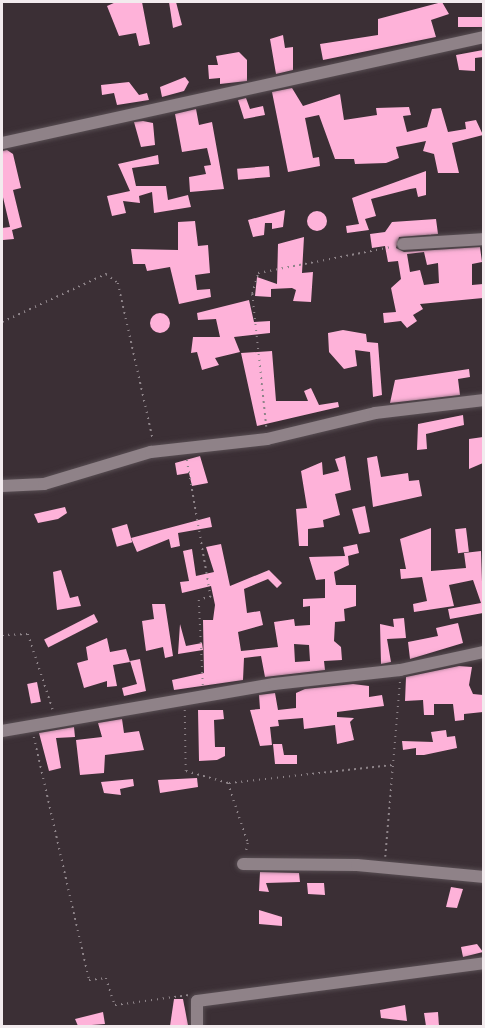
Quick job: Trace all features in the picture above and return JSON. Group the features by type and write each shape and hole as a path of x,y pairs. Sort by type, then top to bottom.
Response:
{"street":[{"path":"2,143 483,37"},
{"path":"403,244 483,239"},
{"path":"2,486 44,484 156,452 267,440 375,413 483,400"},
{"path":"2,730 185,697 400,670 483,652"},
{"path":"243,864 386,868 483,877"},
{"path":"197,1026 197,1001 483,963"}],"path":[{"path":"267,440 252,294 258,273 403,244"},
{"path":"2,322 106,274 118,283 156,452"},
{"path":"186,448 212,597 199,600 205,694"},
{"path":"2,635 28,634 56,720"},
{"path":"386,868 400,670"},
{"path":"185,697 186,771 228,783 393,765"},
{"path":"32,724 89,980 106,978 115,1005 194,994 197,1001"},
{"path":"228,783 248,843 243,864"}],"building":[{"path":"116,2 142,2 150,44 139,46 136,33 119,36 107,6"},
{"path":"169,2 176,2 182,25 173,28"},
{"path":"442,2 449,14 431,20 436,37 323,60 320,44 378,35 378,19"},
{"path":"458,17 483,17 483,27 458,27"},
{"path":"283,35 285,48 293,47 293,70 276,74 270,39"},
{"path":"483,50 483,57 475,58 475,71 459,70 456,55"},
{"path":"239,52 247,60 247,81 220,84 220,78 209,79 208,65 218,65 216,56"},
{"path":"185,77 189,82 184,91 162,97 160,87"},
{"path":"129,82 139,95 147,93 149,100 117,105 114,93 102,95 101,85"},
{"path":"292,88 303,106 340,94 344,120 377,115 376,108 409,107 411,115 403,116 407,132 427,127 432,109 441,108 448,132 466,129 465,122 476,120 483,135 452,143 459,173 438,173 434,154 423,151 426,141 396,147 399,158 386,163 355,164 354,159 335,159 319,115 305,118 313,158 319,157 320,166 288,172 272,92"},
{"path":"246,98 250,109 263,106 265,115 244,119 238,100"},
{"path":"196,109 199,125 212,122 224,189 190,192 189,177 206,174 204,166 211,165 207,148 182,152 175,114"},
{"path":"134,122 153,123 155,145 141,147"},
{"path":"7,150 13,154 21,188 13,190 22,227 12,230 14,239 3,240 2,228 10,227 2,193 2,151"},
{"path":"158,155 159,164 132,168 136,186 166,186 168,200 188,195 191,207 154,213 152,192 139,196 140,203 123,201 126,213 112,216 107,196 130,191 118,164"},
{"path":"269,166 270,177 238,180 237,169"},
{"path":"426,171 426,195 418,197 416,188 371,199 376,216 365,219 369,230 347,233 346,226 359,224 352,198"},
{"path":"285,210 283,227 272,229 272,223 265,223 264,235 253,237 248,220"},
{"path":"313,211 321,211 327,217 327,225 321,231 313,231 307,225 307,217"},
{"path":"436,219 438,234 399,237 396,248 404,252 480,247 482,262 472,264 472,285 483,284 483,298 420,304 423,309 413,315 417,321 407,328 401,321 384,323 383,313 396,312 391,288 401,279 398,261 388,262 385,246 372,248 370,234 385,232 392,222","holes":["424,252 427,265 438,263 439,283 424,285 420,270 410,272 407,254"]},
{"path":"195,221 198,246 208,245 210,273 195,275 197,290 210,289 211,297 179,304 170,267 147,271 145,264 133,264 131,249 178,250 178,222"},
{"path":"304,237 302,273 313,272 311,302 293,301 296,290 292,288 271,289 271,297 255,296 257,277 277,284 278,244"},
{"path":"249,300 254,322 270,321 270,333 234,337 240,352 215,358 219,365 202,370 197,352 191,353 193,337 220,337 216,319 198,320 197,313"},
{"path":"160,313 167,316 170,323 167,330 160,333 153,330 150,323 153,316"},
{"path":"343,330 366,334 367,342 378,343 382,395 373,397 370,352 355,350 357,366 344,369 329,352 328,333"},
{"path":"272,351 276,401 308,401 304,391 311,388 319,405 338,402 339,407 257,426 241,353"},
{"path":"469,369 470,377 458,379 460,395 390,403 395,380"},
{"path":"463,415 464,425 426,434 427,449 417,450 418,424"},
{"path":"483,437 483,463 469,469 469,439"},
{"path":"200,456 208,483 192,486 189,473 177,475 175,463"},
{"path":"345,456 351,490 335,494 340,515 323,520 324,527 308,529 308,546 299,546 296,509 307,508 301,471 322,462 323,475 339,471 335,459"},
{"path":"377,456 381,477 408,473 409,481 419,480 422,496 373,507 367,458"},
{"path":"365,506 370,532 359,534 352,509"},
{"path":"65,507 67,513 58,519 38,523 34,514"},
{"path":"210,517 212,527 178,533 180,546 171,548 169,539 137,552 131,538"},
{"path":"127,524 132,542 117,547 112,528"},
{"path":"431,528 431,571 466,568 464,553 481,551 483,613 450,619 448,609 481,603 473,580 449,585 454,606 414,612 413,604 427,601 422,577 401,579 400,569 406,569 400,539"},
{"path":"466,528 469,552 458,553 455,529"},
{"path":"221,544 230,586 269,570 282,583 277,588 268,579 244,589 247,613 260,611 263,625 238,632 241,651 278,647 274,622 294,619 295,626 310,625 310,606 303,607 303,599 325,598 325,579 316,580 309,557 345,556 343,547 357,544 359,553 348,556 349,565 334,572 336,585 356,585 356,606 344,609 345,621 335,622 334,641 341,647 342,660 324,661 325,670 265,677 261,656 244,658 243,680 174,690 172,680 204,673 203,620 213,620 215,605 211,586 182,593 180,582 189,581 183,551 192,549 196,576 214,572 206,547","holes":["294,644 309,645 310,661 295,662"]},
{"path":"61,570 70,598 78,596 81,606 57,610 53,572"},
{"path":"152,604 165,604 173,656 165,658 163,647 146,651 142,621 154,619"},
{"path":"94,614 98,622 48,647 44,639"},
{"path":"404,618 406,638 387,639 391,662 381,664 380,624 394,627 393,619"},
{"path":"458,623 463,643 410,659 408,642 438,636 436,628"},
{"path":"180,624 186,646 202,643 203,650 178,654"},
{"path":"107,638 110,652 126,649 130,662 113,665 117,686 107,687 107,681 84,688 77,663 88,660 86,647"},
{"path":"140,659 146,691 124,696 122,688 137,684 130,661"},
{"path":"459,666 472,667 469,685 473,694 483,695 483,712 464,714 464,720 455,721 453,704 434,704 434,715 424,715 423,700 405,701 406,677"},
{"path":"37,682 41,702 31,704 27,684"},
{"path":"353,684 369,686 369,697 382,695 384,706 337,712 337,717 354,718 350,722 354,740 337,744 335,725 304,729 303,718 278,720 279,726 270,727 272,745 260,746 250,710 260,709 259,695 275,693 278,710 296,708 296,693 305,689"},
{"path":"198,710 223,710 224,719 214,720 215,747 225,747 225,756 217,760 199,761"},
{"path":"122,719 124,733 139,731 144,750 105,755 104,773 80,775 76,740 102,737 98,723"},
{"path":"74,727 75,737 56,738 61,768 49,771 39,733"},
{"path":"446,730 447,737 455,736 457,748 424,755 416,755 416,748 403,750 402,741 433,742 431,732"},
{"path":"273,744 282,744 284,755 297,755 297,764 275,764"},
{"path":"197,778 198,787 160,793 158,780"},
{"path":"133,779 134,786 120,789 121,795 104,793 101,782"},
{"path":"260,872 299,873 300,882 266,883 269,892 259,891"},
{"path":"307,883 324,883 325,895 308,894"},
{"path":"451,887 463,889 457,908 446,907"},
{"path":"259,910 282,917 282,926 259,924"},
{"path":"477,944 483,952 463,957 461,947"},
{"path":"174,999 183,999 188,1025 170,1026"},
{"path":"405,1005 407,1021 381,1018 380,1010"},
{"path":"103,1012 105,1024 78,1026 75,1019"},
{"path":"438,1012 439,1026 426,1026 424,1013"}]}
